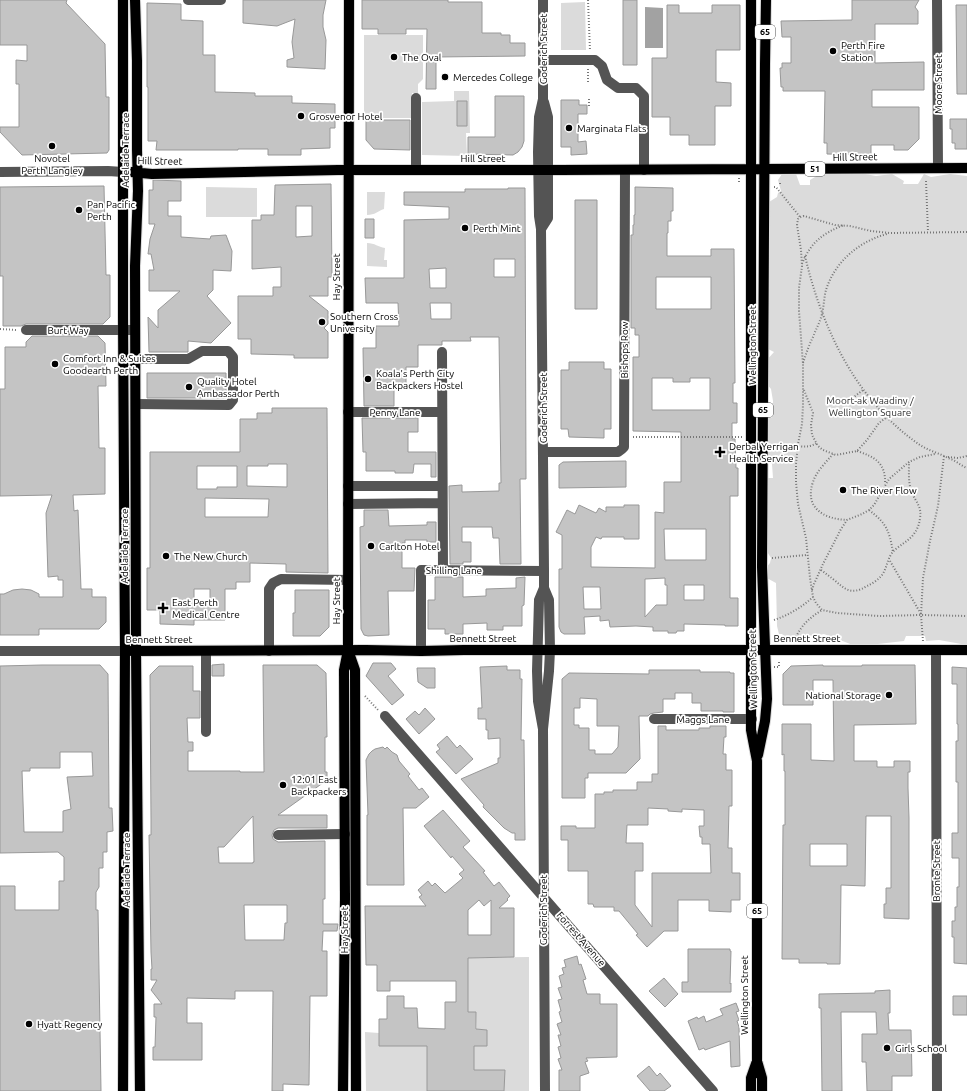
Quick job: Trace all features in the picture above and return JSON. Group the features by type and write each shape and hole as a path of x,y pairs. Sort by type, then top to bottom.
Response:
{"main road":[{"name":"Adelaide Terrace","path":"123,1091 125,651 123,330 124,0"},
{"name":"Adelaide Terrace","path":"135,0 137,61 135,266 136,651 140,1091"},
{"name":"Hay Street","path":"343,1091 345,834 344,670 348,650 349,0"},
{"name":"Wellington Street","path":"751,0 751,730 757,761"},
{"name":"Wellington Street","path":"762,1091 762,1078 757,1061 757,761 767,707 767,673 762,567 764,64 766,0"},
{"name":"Hill Street","path":"123,172 152,174 348,170 764,170 967,168"},
{"name":"Hay Street","path":"348,650 355,670 356,1091"},
{"name":"Bennett Street","path":"125,651 967,650"},
{"name":"Wellington Street","path":"751,1091 751,1078 757,1061"}],"street":[{"path":"188,0 221,0"},
{"name":"Goderich Street","path":"543,0 543,99 548,117 543,170 548,218 541,229 544,588 549,600 550,650 543,729 545,1091"},
{"name":"Moore Street","path":"938,0 938,168"},
{"path":"543,60 595,60 602,66 607,80 618,88 636,88 644,96 644,170"},
{"path":"416,98 416,170"},
{"name":"Bishops Row","path":"543,452 618,452 624,447 625,170"},
{"name":"Hill Street","path":"0,172 123,172"},
{"name":"Burt Way","path":"26,330 135,330"},
{"path":"136,359 188,359 202,351 228,351 233,357 233,400 229,404 136,404"},
{"path":"442,352 442,570"},
{"name":"Penny Lane","path":"348,412 442,412"},
{"path":"348,486 442,486"},
{"path":"348,504 442,503"},
{"name":"Shilling Lane","path":"421,651 421,570 544,571"},
{"path":"269,651 268,589 273,583 281,579 348,580"},
{"name":"Goderich Street","path":"543,729 538,700 538,650 539,600 544,588"},
{"name":"Bronte Street","path":"936,650 938,1091"},
{"name":"Bennett Street","path":"0,651 125,651"},
{"path":"206,651 206,732"},
{"name":"Forrest Avenue","path":"385,716 713,1091"},
{"name":"Maggs Lane","path":"654,719 752,719"},
{"path":"278,835 345,834"}],"path":[{"path":"588,0 590,55 588,82"},
{"path":"589,98 589,106"},
{"path":"926,181 928,232"},
{"path":"776,187 800,218"},
{"path":"967,232 890,233 829,223 801,216 798,219 797,225 802,266 799,311 803,364 803,388 802,424 796,464 798,504 806,538 812,592 816,603 822,610 864,616 967,616"},
{"path":"802,266 805,256 810,248 821,237 830,231 845,225"},
{"path":"803,364 822,312 826,291 830,280 839,265 864,243 878,236 890,233"},
{"path":"805,256 809,274 827,326 863,390 887,417 921,446 936,454 948,457 958,458 967,456"},
{"path":"0,330 26,330"},
{"path":"803,388 813,413 811,425 812,434 817,443 823,450 836,455 857,451 874,458 881,464 886,477 885,485"},
{"path":"850,400 863,390"},
{"path":"857,451 868,440 879,423 887,417"},
{"path":"624,436 743,437"},
{"path":"798,446 806,447 817,443"},
{"path":"833,454 813,481 811,491 812,500 816,508 827,517 836,520 846,520 869,510 874,505 889,479 909,462 920,457 936,454"},
{"path":"923,639 923,578 938,506 944,456"},
{"path":"948,457 967,468"},
{"path":"820,570 846,590 853,591 862,590 872,584 881,575 893,552 912,536 917,529 920,519 918,503 912,493 910,484 909,462"},
{"path":"869,510 885,525 890,535 893,552"},
{"path":"812,592 820,570 846,520"},
{"path":"772,558 807,555"},
{"path":"889,560 922,615"},
{"path":"774,620 785,616 813,597"},
{"path":"796,637 806,621 822,610"},
{"path":"778,661 778,667"},
{"path":"364,696 385,716"}],"green space":[{"path":"585,2 586,50 561,50 561,3"},
{"name":"The Oval","path":"364,35 423,35 423,79 418,84 418,93 412,93 412,118 364,118"},
{"path":"454,91 469,91 470,133 466,133 467,156 422,155 422,102 454,101"},
{"name":"Moort-ak Waadiny / Wellington Square","path":"782,174 796,174 800,185 810,185 810,180 820,174 865,174 876,176 892,174 904,181 903,184 918,184 924,174 931,177 950,174 967,176 967,645 939,640 926,641 925,636 906,636 904,641 869,645 853,645 824,634 790,641 782,634 779,634 777,626 776,583 763,576 771,558 766,550 764,513 768,505 764,493 767,478 773,478 772,464 768,458 766,450 768,418 773,417 773,401 771,389 766,383 766,361 774,352 766,348 769,202 777,197 778,193 781,191 778,180"},
{"path":"206,187 257,188 257,217 206,217"},
{"path":"367,192 385,192 384,209 374,214 367,215"},
{"path":"367,243 385,248 384,260 387,260 387,267 367,266"},
{"path":"529,957 529,1091 504,1091 504,1070 474,1070 474,1046 487,1046 487,1030 477,1029 476,1012 468,1012 468,958"},
{"path":"418,1028 428,1028 427,1091 366,1091 365,1032 379,1033 379,1046 418,1046"}],"shaded area":[{"path":"645,7 663,8 663,48 645,48"}],"building":[{"path":"0,0 67,0 66,3 105,44 106,97 109,97 109,150 107,153 22,155 0,132 0,127 19,127 19,84 16,84 16,60 27,61 27,45 0,45"},
{"path":"243,0 326,0 323,15 323,27 326,40 325,69 287,67 287,60 294,58 292,42 295,19 277,26 243,23"},
{"path":"362,0 448,0 448,2 482,2 482,33 501,33 501,35 510,35 510,43 525,43 525,56 436,57 436,89 426,89 427,29 406,29 406,34 378,34 378,29 362,29"},
{"path":"623,0 637,0 637,65 623,65"},
{"path":"852,0 919,0 915,7 918,11 918,24 875,24 875,63 924,62 924,90 872,90 872,107 919,107 919,139 908,150 894,150 894,145 871,145 871,155 827,154 827,143 824,143 825,91 783,91 783,87 781,87 780,68 782,68 782,63 791,63 791,37 782,37 781,21 852,20"},
{"path":"147,3 181,4 181,20 203,21 203,55 215,55 215,92 255,93 255,96 292,96 292,103 335,104 335,128 330,128 330,148 301,149 301,155 268,155 268,149 156,150 157,141 148,141"},
{"path":"667,5 679,5 679,13 712,13 712,5 740,5 740,50 716,50 716,82 731,83 731,106 715,106 715,145 689,145 689,135 670,135 670,117 652,117 652,58 667,58"},
{"path":"956,5 967,5 967,94 957,94"},
{"path":"495,96 524,96 524,141 522,147 513,155 468,154 468,137 495,137"},
{"name":"Marginata Flats","path":"561,100 579,100 579,105 587,105 587,114 578,114 578,142 586,141 587,154 571,155 571,147 561,147"},
{"path":"457,101 467,101 467,126 457,126"},
{"path":"950,119 967,119 967,149 955,149 955,143 952,143"},
{"path":"366,120 410,120 410,150 374,149 366,140"},
{"path":"153,180 181,181 181,201 168,201 168,216 181,216 181,237 210,239 211,236 226,235 232,251 231,271 213,270 213,290 207,296 231,323 211,343 188,341 188,352 149,352 148,317 158,328 158,310 180,291 149,291 149,270 154,270 151,254 148,254 150,239 155,224 149,224 149,190 153,190"},
{"path":"331,184 332,277 328,277 328,296 309,296 328,311 328,324 324,328 328,332 328,358 294,358 294,355 251,354 251,339 238,339 238,296 273,296 273,287 281,287 281,267 252,269 252,220 261,220 261,215 274,215 275,185","holes":["296,206 312,206 312,236 296,237"]},
{"name":"Pan Pacific Perth","path":"104,186 106,275 110,275 110,317 103,324 26,324 21,326 3,326 3,276 0,276 0,187"},
{"path":"635,187 673,188 673,211 671,211 671,221 668,221 667,256 711,256 711,249 734,249 735,383 733,383 733,403 737,403 737,423 732,423 732,439 735,439 736,468 738,468 738,496 730,496 730,598 738,598 738,626 684,624 684,631 668,633 668,631 653,631 653,627 610,627 609,620 600,621 600,616 584,617 585,634 564,634 561,632 559,627 559,569 562,569 562,535 556,532 567,510 575,514 579,505 596,513 599,508 606,512 606,507 639,505 639,539 602,537 601,539 596,537 591,547 591,567 655,568 655,512 664,513 664,482 681,482 681,432 633,431 633,357 639,357 639,335 635,335 635,328 631,328 631,235 633,235","holes":["656,277 711,277 711,309 656,309","652,378 673,378 673,382 690,382 690,378 710,378 710,410 652,410","664,529 706,529 706,560 665,560","665,578 665,585 667,585 667,605 656,605 645,617 645,579","684,585 704,585 704,600 684,600","583,587 600,587 601,609 584,609"]},
{"path":"525,188 526,479 520,479 521,564 500,564 499,538 493,538 492,527 462,527 462,542 471,542 471,562 463,562 463,564 450,564 449,486 462,485 462,492 499,491 499,483 501,483 499,337 470,337 471,341 442,341 442,345 418,345 418,367 406,367 406,388 394,388 394,406 364,406 363,348 376,348 376,326 399,326 398,303 366,303 365,278 404,278 404,220 449,219 449,207 404,205 404,192 465,192 465,189","holes":["494,259 515,259 515,277 494,277","446,268 446,288 430,288 429,269","430,303 451,303 451,319 431,319"]},
{"path":"575,200 597,200 597,309 575,309"},
{"path":"365,219 374,219 374,238 365,238"},
{"path":"32,336 98,336 105,343 106,386 98,386 99,448 105,448 105,494 73,495 74,511 78,510 81,589 92,589 92,597 106,597 106,622 99,629 39,629 39,635 0,635 0,594 22,589 31,590 39,594 39,597 63,597 63,580 58,580 58,576 48,577 46,513 52,495 0,496 0,389 5,389 5,347 26,347 26,342"},
{"path":"569,362 604,362 604,369 611,369 611,429 604,429 604,438 569,437 568,429 561,429 561,370 569,370"},
{"name":"Quality Hotel Ambassador Perth","path":"147,373 226,373 226,398 147,398"},
{"path":"272,408 327,408 328,573 286,572 286,564 250,563 250,582 236,582 236,589 225,589 225,620 194,620 194,625 160,624 160,610 147,610 147,568 150,568 150,452 240,452 240,419 257,419 257,413 272,413","holes":["268,464 287,464 287,487 247,486 247,466 268,466","197,466 237,466 237,487 197,489","205,498 269,499 268,517 205,517","194,589 210,589 210,604 194,604"]},
{"path":"362,418 418,418 418,432 408,432 408,452 436,452 436,477 431,477 431,464 414,464 413,473 395,473 395,471 366,471 366,452 363,452"},
{"path":"626,461 626,487 559,488 559,465 563,462"},
{"path":"364,510 388,510 389,526 427,525 427,522 436,522 436,542 427,542 427,540 405,540 405,543 402,543 402,568 415,568 414,591 388,591 389,635 368,636 364,635 361,629 360,527 364,526"},
{"path":"435,577 463,577 463,597 486,596 486,589 516,588 516,578 525,577 524,605 522,606 522,626 503,626 503,630 487,630 487,623 463,624 463,634 445,634 445,629 428,629 428,600 435,600"},
{"path":"295,590 329,590 329,627 320,636 293,636"},
{"path":"373,663 391,663 396,669 388,676 404,695 392,705 366,676"},
{"path":"224,664 224,676 212,676 212,665"},
{"path":"100,665 108,674 109,808 112,808 113,831 107,832 107,852 103,852 103,868 99,868 99,887 96,892 96,910 98,910 101,1091 0,1091 0,886 15,886 15,910 59,910 59,881 64,881 64,857 58,852 0,853 0,666","holes":["60,752 92,752 93,776 67,777 71,809 63,811 63,832 24,832 22,771 30,771 30,768 60,768"]},
{"path":"263,665 317,665 326,673 327,737 325,737 325,772 327,772 327,780 278,815 327,815 327,828 278,828 274,830 272,835 273,839 278,842 325,841 325,899 323,899 323,924 338,924 337,931 323,931 322,951 327,951 327,996 310,996 309,1085 283,1084 283,1091 272,1091 273,991 235,991 235,999 187,998 187,1023 202,1023 202,1060 153,1060 156,1017 154,1017 154,1004 162,1004 151,990 157,980 151,980 149,835 151,835 150,675 159,666 193,666 193,691 200,691 200,718 187,718 188,742 193,742 193,751 188,751 188,771 264,772","holes":["253,816 254,862 219,863 218,847 224,847","244,905 287,905 287,923 285,923 284,940 245,940"]},
{"path":"915,665 916,724 854,725 854,761 877,761 877,767 894,767 894,761 910,761 910,772 908,772 909,919 884,918 886,888 891,888 891,816 866,816 865,886 841,885 840,964 799,963 799,959 782,959 785,771 784,754 782,755 782,724 811,724 811,760 834,761 833,680 813,680 813,705 783,705 783,674 791,666","holes":["810,844 847,844 847,866 810,866"]},
{"path":"507,666 507,670 520,670 520,679 522,679 521,740 524,740 525,840 515,840 515,833 512,833 504,828 483,807 484,805 461,779 498,763 498,758 500,758 500,738 488,739 486,719 478,719 478,708 482,708 480,667"},
{"path":"952,667 967,668 967,964 954,963 954,937 952,937 952,921 955,921 957,887 959,887 959,858 952,858 952,833 958,833 956,741 958,741 958,724 957,684 952,684"},
{"path":"417,668 435,668 435,688 427,688 418,682"},
{"path":"649,670 700,670 700,672 734,673 734,712 701,711 701,703 692,703 692,693 675,693 675,699 663,699 663,712 650,714 648,716 639,716 640,759 626,773 588,773 588,778 585,778 585,798 562,798 562,679 569,673 649,674","holes":["580,698 597,699 597,726 619,726 618,747 612,754 595,754 595,750 589,750 589,728 579,728 579,725 574,725 574,708 580,708"]},
{"path":"425,708 435,719 419,734 406,719 415,711 419,715"},
{"path":"658,726 666,726 666,730 699,730 699,728 710,728 710,726 726,726 723,754 726,754 726,770 732,770 732,806 729,806 728,848 732,848 732,873 740,873 740,900 731,900 731,912 709,911 709,900 678,900 678,931 664,931 647,947 636,935 638,934 619,911 614,911 614,907 594,907 593,904 588,904 588,871 568,871 568,840 561,840 561,826 595,828 595,794 613,792 613,790 637,790 637,782 652,782 652,774 658,774","holes":["648,808 668,809 668,811 682,812 682,809 704,810 704,826 699,826 700,837 702,837 702,844 710,844 711,873 652,873 652,927 635,905 635,871 643,871 643,843 626,843 627,825 648,825"]},
{"path":"447,736 457,748 460,745 473,759 456,774 436,752 440,749 437,745"},
{"path":"383,747 385,749 387,747 397,755 399,761 410,774 408,776 419,790 422,788 429,797 416,808 403,808 404,885 367,885 368,815 366,760 372,751"},
{"path":"443,810 470,841 463,847 485,871 483,872 494,886 499,882 510,896 507,899 508,900 499,908 514,908 514,957 468,958 468,1012 476,1012 476,1029 487,1030 487,1046 474,1046 474,1070 505,1070 504,1091 427,1091 427,1046 379,1046 379,1019 387,1019 387,996 404,996 404,1008 417,1008 418,1028 445,1029 445,1002 456,1002 456,981 390,981 390,991 377,991 377,965 366,965 365,906 426,906 419,897 422,895 418,890 428,881 432,886 435,883 445,893 463,878 459,874 464,870 452,856 451,858 424,826","holes":["479,900 484,906 491,900 491,935 468,935 468,910"]},
{"path":"688,949 730,949 731,992 682,992 682,982 688,982"},
{"path":"577,956 579,965 581,964 586,979 583,980 587,994 600,994 600,1004 617,1004 617,1057 586,1058 588,1061 585,1062 589,1073 580,1076 580,1091 559,1091 559,1070 562,1070 558,1059 561,1058 558,1047 561,1046 558,1035 561,1035 557,1024 562,1022 558,1000 562,999 558,988 562,987 559,976 564,974 562,968 566,967 564,960"},
{"path":"664,978 678,994 665,1007 649,991"},
{"name":"Girls School","path":"890,990 890,1013 888,1013 889,1030 911,1030 912,1076 892,1076 892,1091 867,1091 866,1062 862,1062 862,1034 877,1034 876,1012 841,1012 842,1091 822,1091 821,1008 819,1008 819,994 875,993 875,991"},
{"path":"953,996 967,996 967,1015 953,1015"},
{"path":"736,1003 739,1011 736,1012 739,1020 737,1021 739,1027 740,1066 731,1067 730,1041 705,1050 704,1048 699,1050 688,1021 704,1016 706,1022 723,1015 720,1009"},
{"path":"649,1066 657,1076 660,1073 671,1086 664,1091 650,1091 637,1076"}],"place":[{"name":"Perth Fire Station","path":"833,51"},
{"name":"The Oval","path":"394,57"},
{"name":"Mercedes College","path":"445,77"},
{"name":"Grosvenor Hotel","path":"301,116"},
{"name":"Marginata Flats","path":"569,128"},
{"name":"Novotel Perth Langley","path":"52,146"},
{"name":"Pan Pacific Perth","path":"79,210"},
{"name":"Perth Mint","path":"465,228"},
{"name":"Southern Cross University","path":"322,322"},
{"name":"Comfort Inn & Suites Goodearth Perth","path":"55,364"},
{"name":"Koala's Perth City Backpackers Hostel","path":"368,379"},
{"name":"Quality Hotel Ambassador Perth","path":"189,387"},
{"name":"Derbal Yerrigan Health Service","path":"720,452"},
{"name":"The River Flow","path":"843,490"},
{"name":"Carlton Hotel","path":"371,546"},
{"name":"The New Church","path":"166,556"},
{"name":"East Perth Medical Centre","path":"163,608"},
{"name":"National Storage","path":"889,695"},
{"name":"12:01 East Backpackers","path":"283,785"},
{"name":"Hyatt Regency","path":"29,1024"},
{"name":"Girls School","path":"887,1048"}]}
